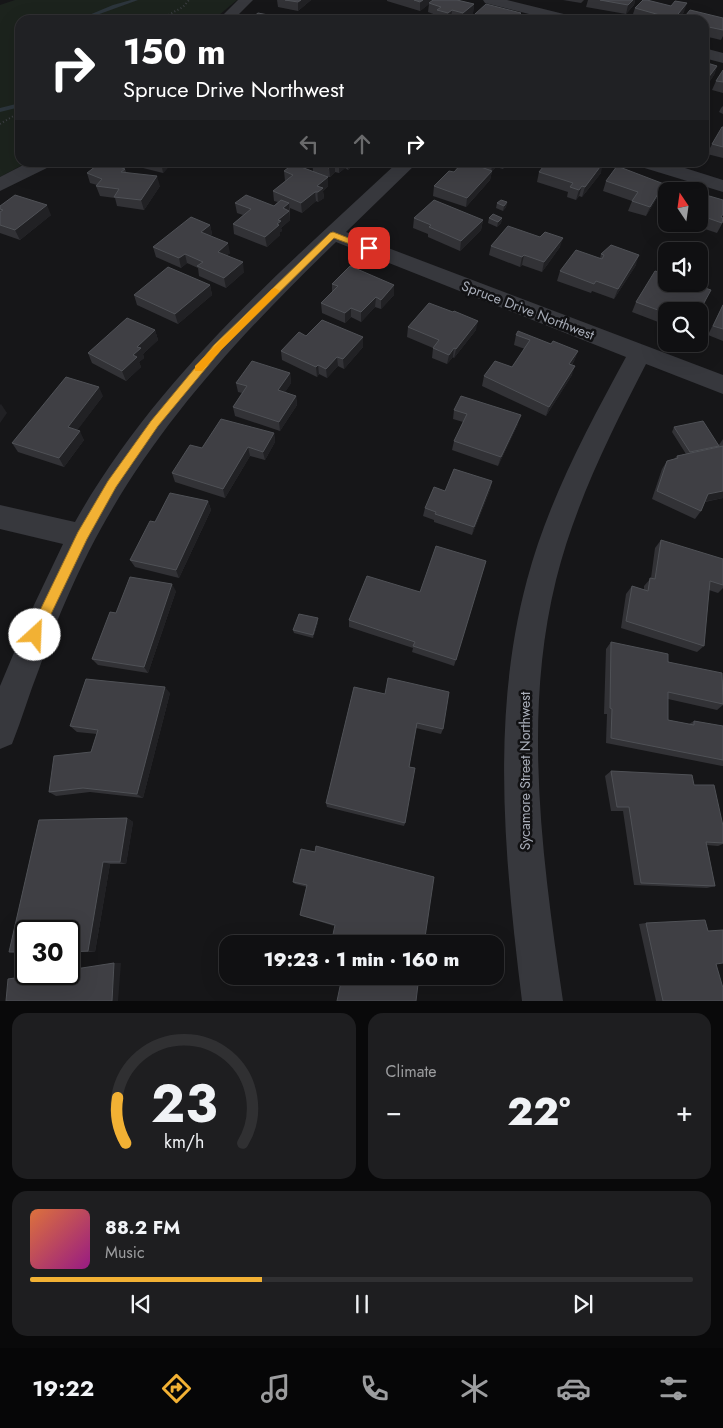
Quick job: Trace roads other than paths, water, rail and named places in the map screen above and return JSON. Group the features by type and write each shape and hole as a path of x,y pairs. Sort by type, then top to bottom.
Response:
{"street":[{"path":"230,15 246,0"},
{"path":"490,0 551,15"},
{"path":"709,54 723,58"},
{"path":"0,185 34,167"},
{"path":"0,732 35,635 82,536 117,476 181,390 217,348 404,167"},
{"path":"661,167 723,186"},
{"name":"Spruce Drive Northwest","path":"333,234 723,385"},
{"name":"Sycamore Street Northwest","path":"543,1000 530,912 522,795 524,696 530,634 549,552 565,506 593,443 640,353"},
{"path":"0,517 82,536"}],"waterway":[{"path":"92,15 136,0"},
{"path":"0,110 15,106"}]}
